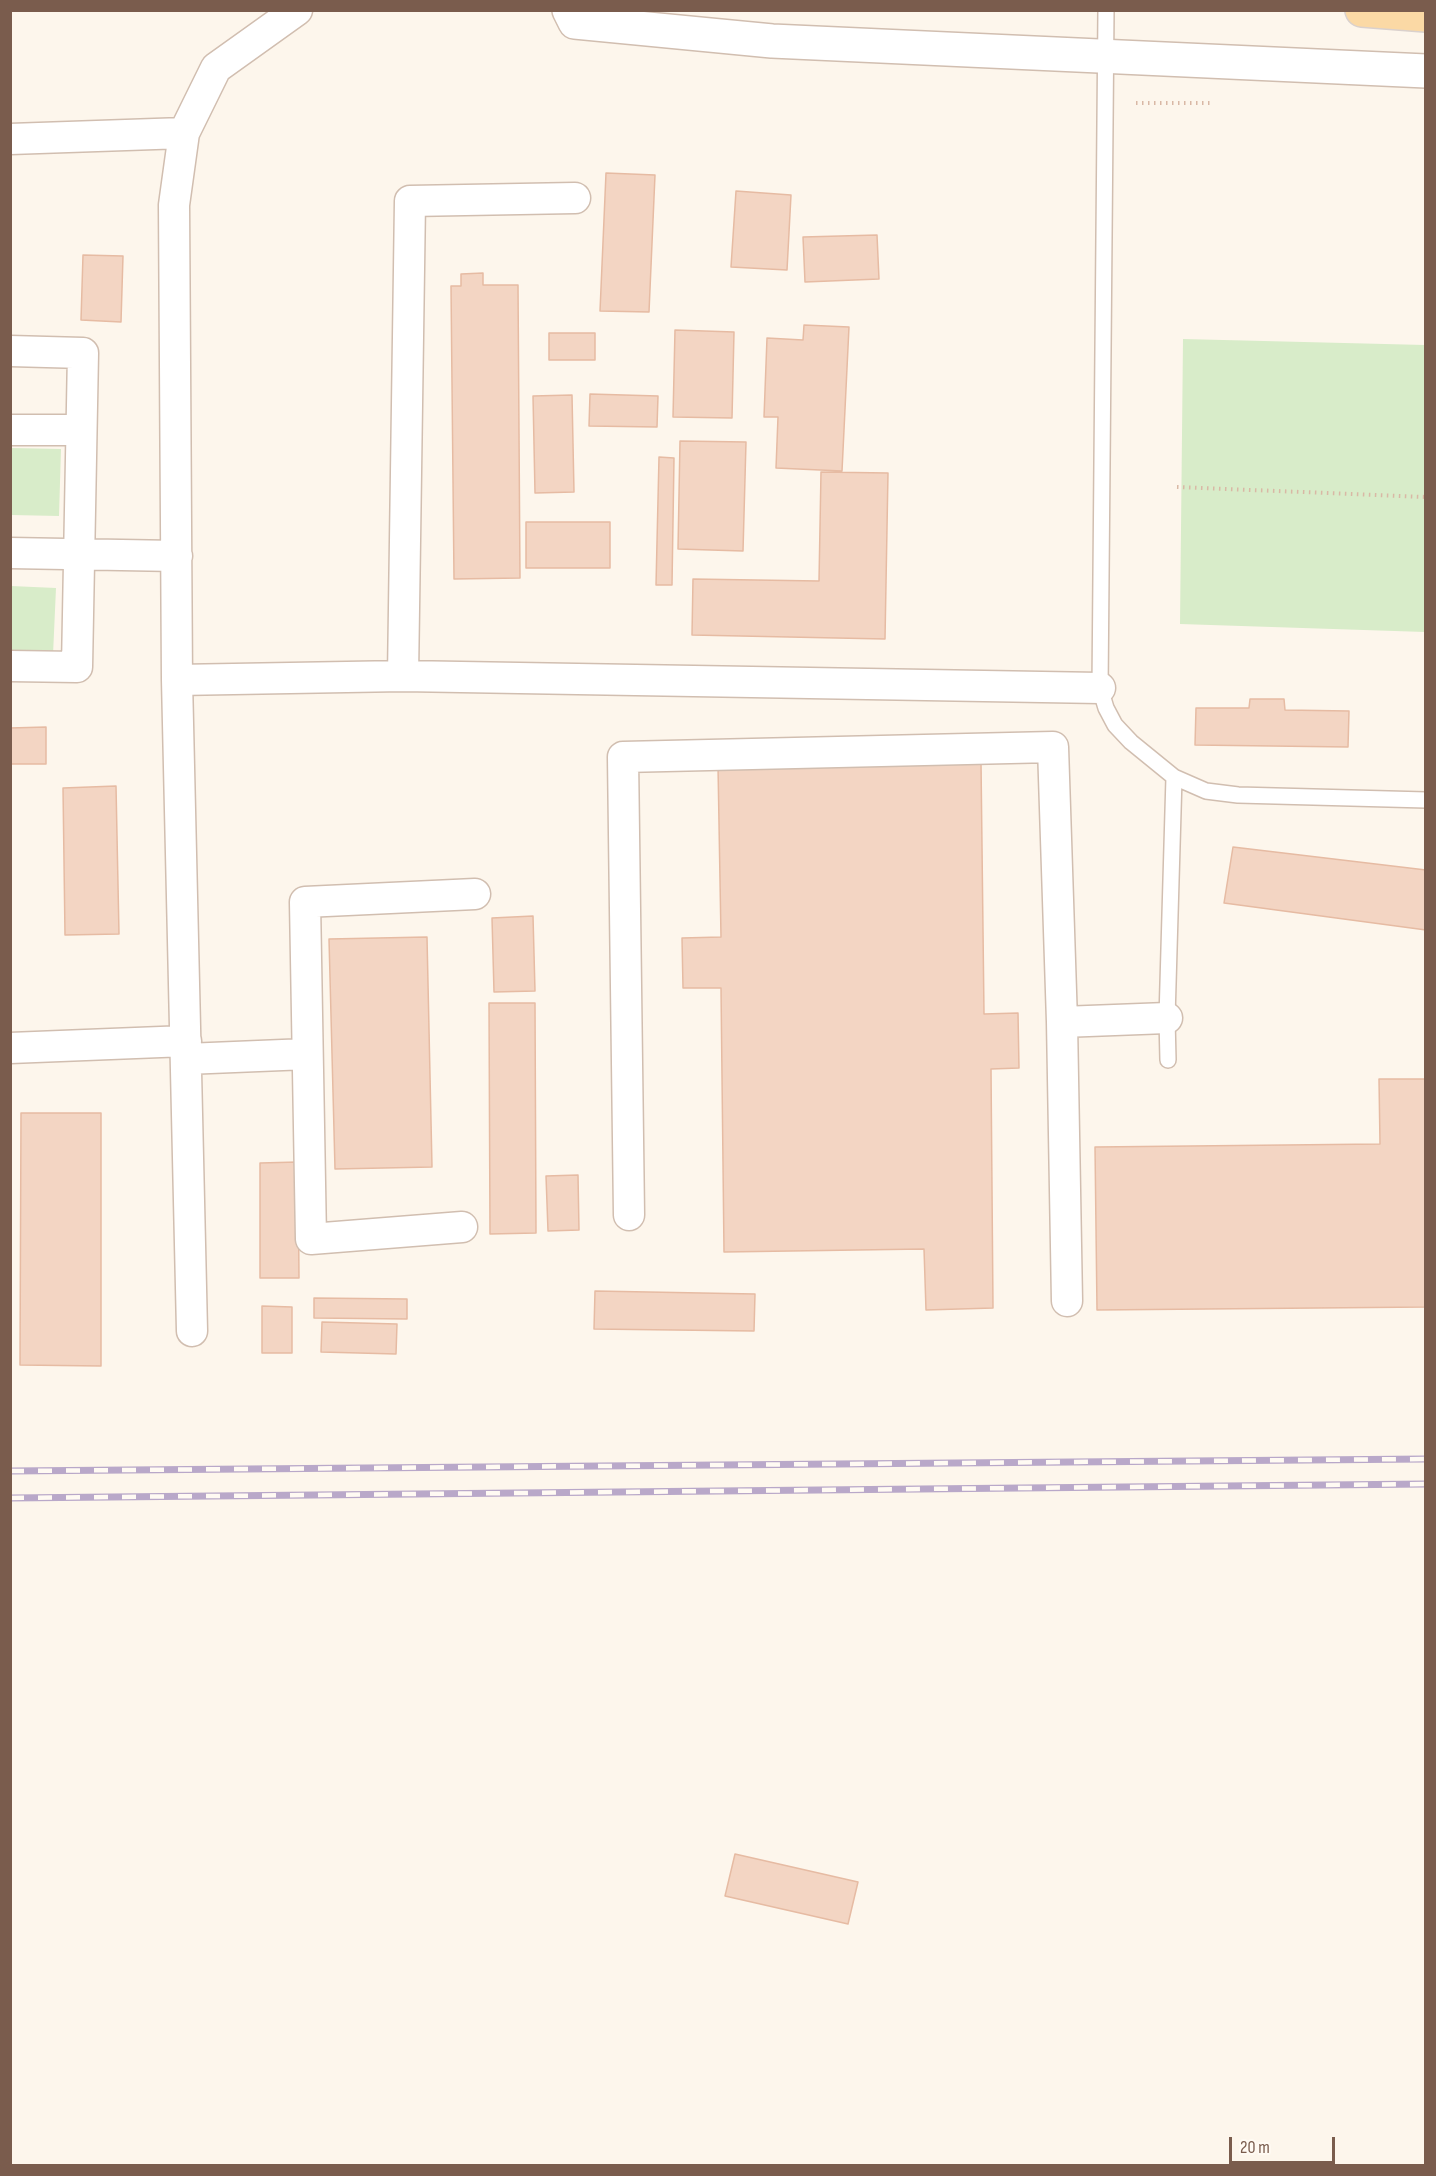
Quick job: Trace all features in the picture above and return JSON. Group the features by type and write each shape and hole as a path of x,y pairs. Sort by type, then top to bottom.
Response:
{"main road":[{"path":"1362,10 1425,15"}],"street":[{"path":"192,1331 177,680 174,205 184,133 216,68 297,10"},
{"path":"570,10 575,22 772,41 1425,70"},
{"path":"10,139 184,133"},
{"path":"403,676 410,201 576,198"},
{"path":"10,351 83,353 77,667 10,666"},
{"path":"10,430 81,430"},
{"path":"10,553 177,556"},
{"path":"177,680 403,676 1100,688"},
{"path":"629,1215 623,757 1053,747 1062,1022 1067,1301"},
{"path":"462,1227 310,1239 305,902 475,894"},
{"path":"1062,1022 1167,1018"},
{"path":"10,1048 307,1054"}],"lane":[{"path":"1106,10 1100,688 1106,708 1115,725 1144,753 1174,777 1206,791 1238,795 1425,800"},
{"path":"1168,1060 1167,1018 1174,777"}],"path":[{"path":"1136,103 1213,103"},
{"path":"1177,487 1425,497"}],"green space":[{"path":"1183,339 1425,345 1425,632 1180,624"},
{"path":"11,448 61,449 59,516 11,515"},
{"path":"11,586 56,588 53,655 11,653"}],"building":[{"path":"606,173 655,175 649,312 600,311"},
{"path":"736,191 791,195 787,270 731,267"},
{"path":"877,235 879,279 805,282 803,237"},
{"path":"83,255 123,256 121,322 81,320"},
{"path":"483,273 483,285 518,285 520,578 454,579 451,286 461,286 461,274"},
{"path":"804,325 849,327 842,471 776,468 778,417 764,417 767,338 803,340"},
{"path":"675,330 734,332 732,418 673,417"},
{"path":"549,333 595,333 595,360 549,360"},
{"path":"590,394 658,396 657,427 589,426"},
{"path":"572,395 574,492 535,493 533,396"},
{"path":"680,441 746,442 743,551 678,549"},
{"path":"659,457 674,458 672,585 656,585"},
{"path":"821,472 888,473 885,639 692,635 693,579 819,581"},
{"path":"526,522 610,522 610,568 526,568"},
{"path":"1250,699 1284,699 1285,710 1349,711 1348,747 1195,745 1196,708 1249,708"},
{"path":"46,727 46,764 10,764 10,728"},
{"path":"981,762 984,1014 1018,1013 1019,1068 991,1069 993,1308 926,1310 924,1249 724,1252 721,988 683,988 682,938 721,937 718,766"},
{"path":"116,786 119,934 65,935 63,788"},
{"path":"1233,847 1426,870 1426,930 1224,903"},
{"path":"533,916 535,991 494,992 492,918"},
{"path":"427,937 432,1167 335,1169 329,939"},
{"path":"489,1003 535,1003 536,1233 490,1234"},
{"path":"1379,1079 1426,1079 1426,1307 1097,1310 1095,1147 1380,1144"},
{"path":"21,1113 101,1113 101,1366 20,1365"},
{"path":"298,1162 299,1278 260,1278 260,1163"},
{"path":"578,1175 579,1230 548,1231 546,1176"},
{"path":"595,1291 755,1294 754,1331 594,1329"},
{"path":"314,1298 407,1299 407,1319 314,1318"},
{"path":"262,1306 292,1307 292,1353 262,1353"},
{"path":"322,1322 397,1324 396,1354 321,1352"},
{"path":"735,1854 858,1882 848,1924 725,1896"}],"railway":[{"path":"10,1471 1426,1459"},
{"path":"10,1498 1426,1484"}]}
